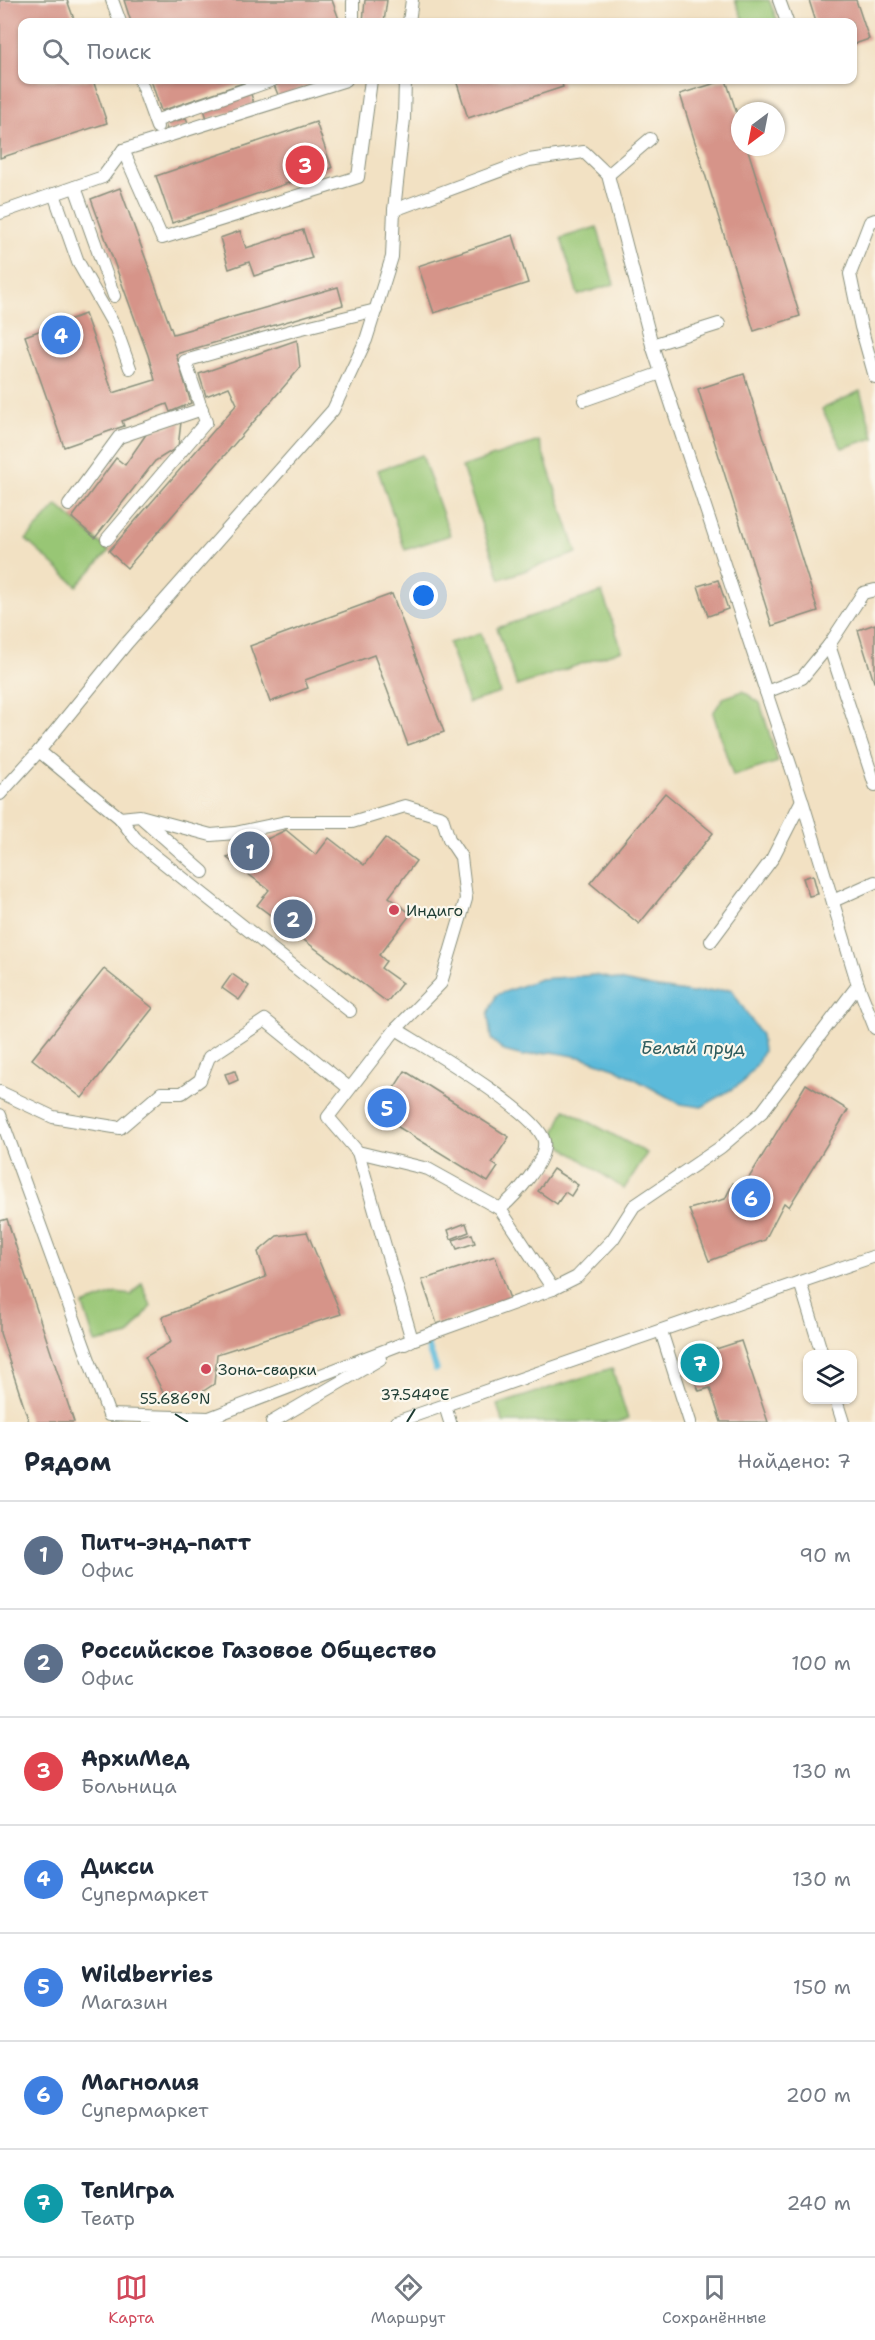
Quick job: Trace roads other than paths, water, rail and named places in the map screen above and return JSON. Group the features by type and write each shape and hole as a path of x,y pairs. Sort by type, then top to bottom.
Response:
{"lane":[{"path":"112,0 121,15"},
{"path":"353,0 353,18"},
{"path":"410,18 412,0"},
{"path":"779,0 786,18"},
{"path":"141,84 160,137"},
{"path":"155,121 261,84"},
{"path":"0,213 103,177 123,150 333,84"},
{"path":"123,150 162,238 358,177 370,84"},
{"path":"0,794 39,751 127,644 333,410 366,340 392,257 405,84"},
{"path":"608,175 650,139"},
{"path":"394,210 529,160 540,158 584,152 608,175 651,345 802,800 858,985 875,1028"},
{"path":"75,187 114,296"},
{"path":"54,194 78,261 116,328 130,368"},
{"path":"875,220 870,222 850,274 861,327 875,377"},
{"path":"107,539 206,422 185,361 294,330 376,310"},
{"path":"651,345 719,324"},
{"path":"584,400 661,373"},
{"path":"69,505 118,437 202,409"},
{"path":"766,692 802,678 829,645 863,593 875,590"},
{"path":"829,645 875,785"},
{"path":"39,751 120,818 135,838 150,852 350,1011"},
{"path":"711,940 772,859 802,800"},
{"path":"120,818 140,816 211,835 235,833 286,822 352,822 405,806 442,817 449,839 461,857 466,899 441,983 396,1029 328,1118 357,1152 412,1340"},
{"path":"140,816 203,872"},
{"path":"833,901 875,882"},
{"path":"0,1115 109,1415 209,1418 553,1289 577,1277 612,1239 634,1206 721,1147 762,1112 858,985"},
{"path":"0,1092 53,1117 120,1128 161,1092 182,1093 200,1080 209,1057 265,1020 350,1088"},
{"path":"396,1029 511,1104 539,1129 544,1142 541,1159 516,1194 500,1209"},
{"path":"357,1152 428,1169 500,1209 553,1289"},
{"path":"396,1422 875,1256"},
{"path":"800,1282 821,1350"},
{"path":"661,1331 690,1422"},
{"path":"272,1422 412,1340"},
{"path":"837,1404 843,1422"},
{"path":"445,1406 450,1422"}],"water":[{"name":"Белый пруд","path":"594,975 692,993 731,989 761,1035 763,1051 757,1064 742,1083 702,1107 680,1104 617,1069 585,1058 552,1052 523,1056 504,1051 491,1039 488,1014 496,995 540,979"}],"waterway":[{"path":"427,1344 436,1369"}],"place":[{"name":"АрхиМед","path":"305,165"},
{"name":"Дикси","path":"61,335"},
{"name":"Питч-энд-патт","path":"250,851"},
{"name":"Индиго","path":"394,910"},
{"name":"Российское Газовое Общество","path":"293,919"},
{"name":"Wildberries","path":"387,1108"},
{"name":"Магнолия","path":"751,1198"},
{"name":"ТепИгра","path":"700,1363"},
{"name":"Зона-сварки","path":"206,1369"}]}
